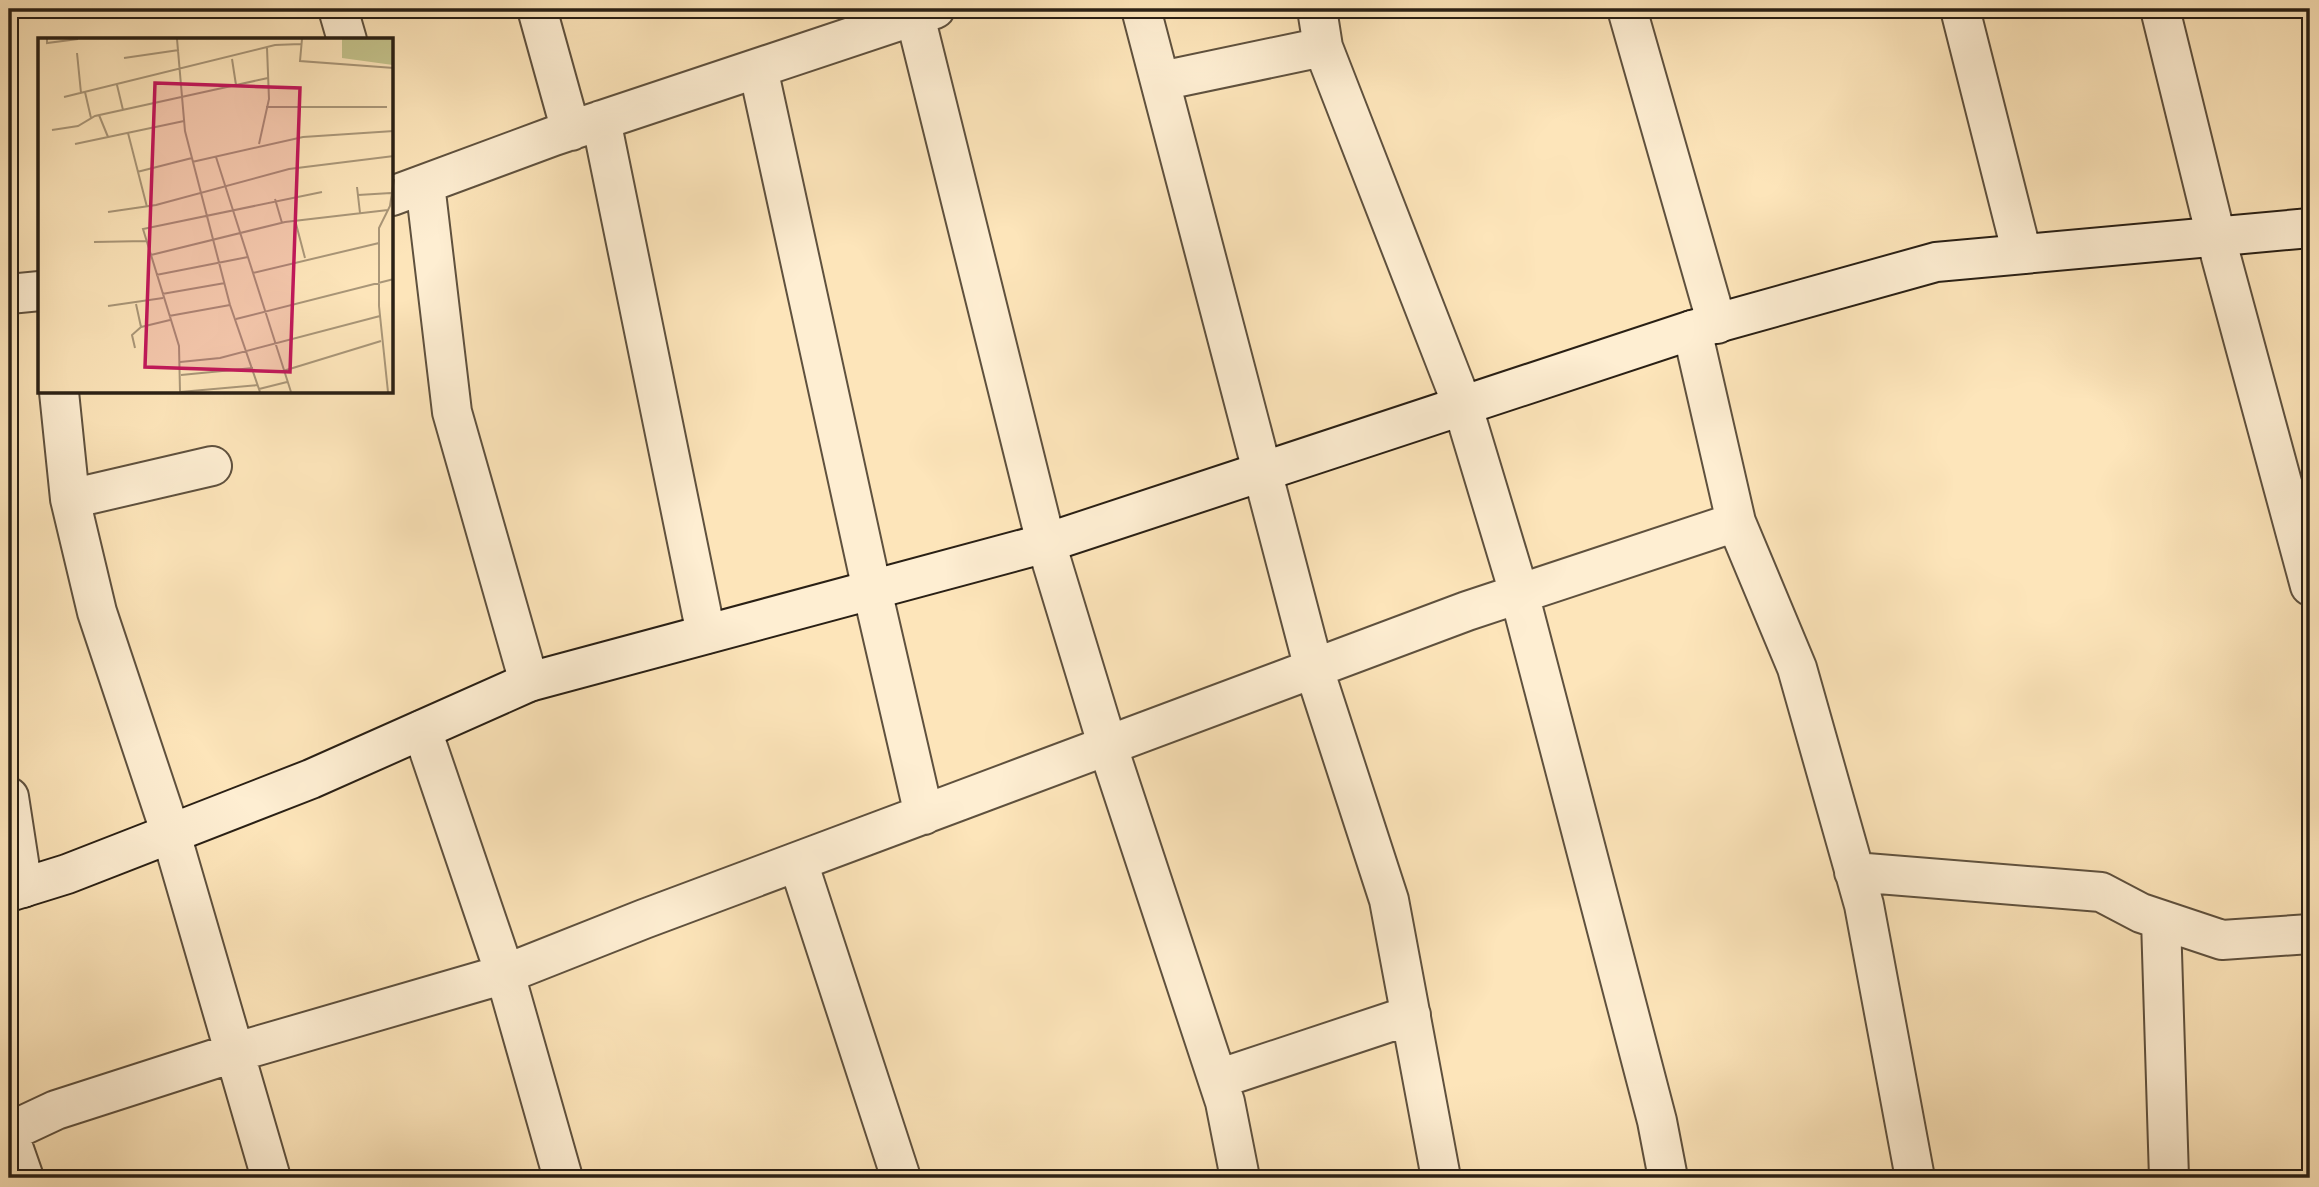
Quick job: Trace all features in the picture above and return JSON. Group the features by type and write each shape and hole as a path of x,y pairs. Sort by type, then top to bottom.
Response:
{"street":[{"path":"338,9 346,38"},
{"path":"537,9 586,126 706,634"},
{"path":"1141,9 1314,669 1389,900 1441,1178"},
{"path":"1317,9 1323,47 1462,404 1520,593 1657,1121 1668,1178"},
{"path":"1627,9 1704,327 1736,522 1797,668 1864,905 1915,1178"},
{"path":"1960,9 2022,254"},
{"path":"2160,9 2221,257 2310,586"},
{"path":"529,682 452,412 409,190 586,126 925,12 1045,543 1108,747 1218,1079 1240,1178"},
{"path":"1161,81 1323,47"},
{"path":"758,68 924,815"},
{"path":"9,797 16,890 67,874 311,779 529,682 1045,543 1462,404 1704,327 1936,262 2310,228"},
{"path":"9,294 38,291"},
{"path":"59,394 70,499 97,612 170,834 271,1178"},
{"path":"70,499 212,466"},
{"path":"24,1178 9,1133 56,1110 233,1053 505,974 1520,593 1736,522"},
{"path":"422,730 505,974 563,1178"},
{"path":"798,862 901,1178"},
{"path":"1854,872 2101,892 2141,914 2222,940 2310,934"},
{"path":"2161,920 2169,1178"},
{"path":"1218,1079 1411,1015"}]}
